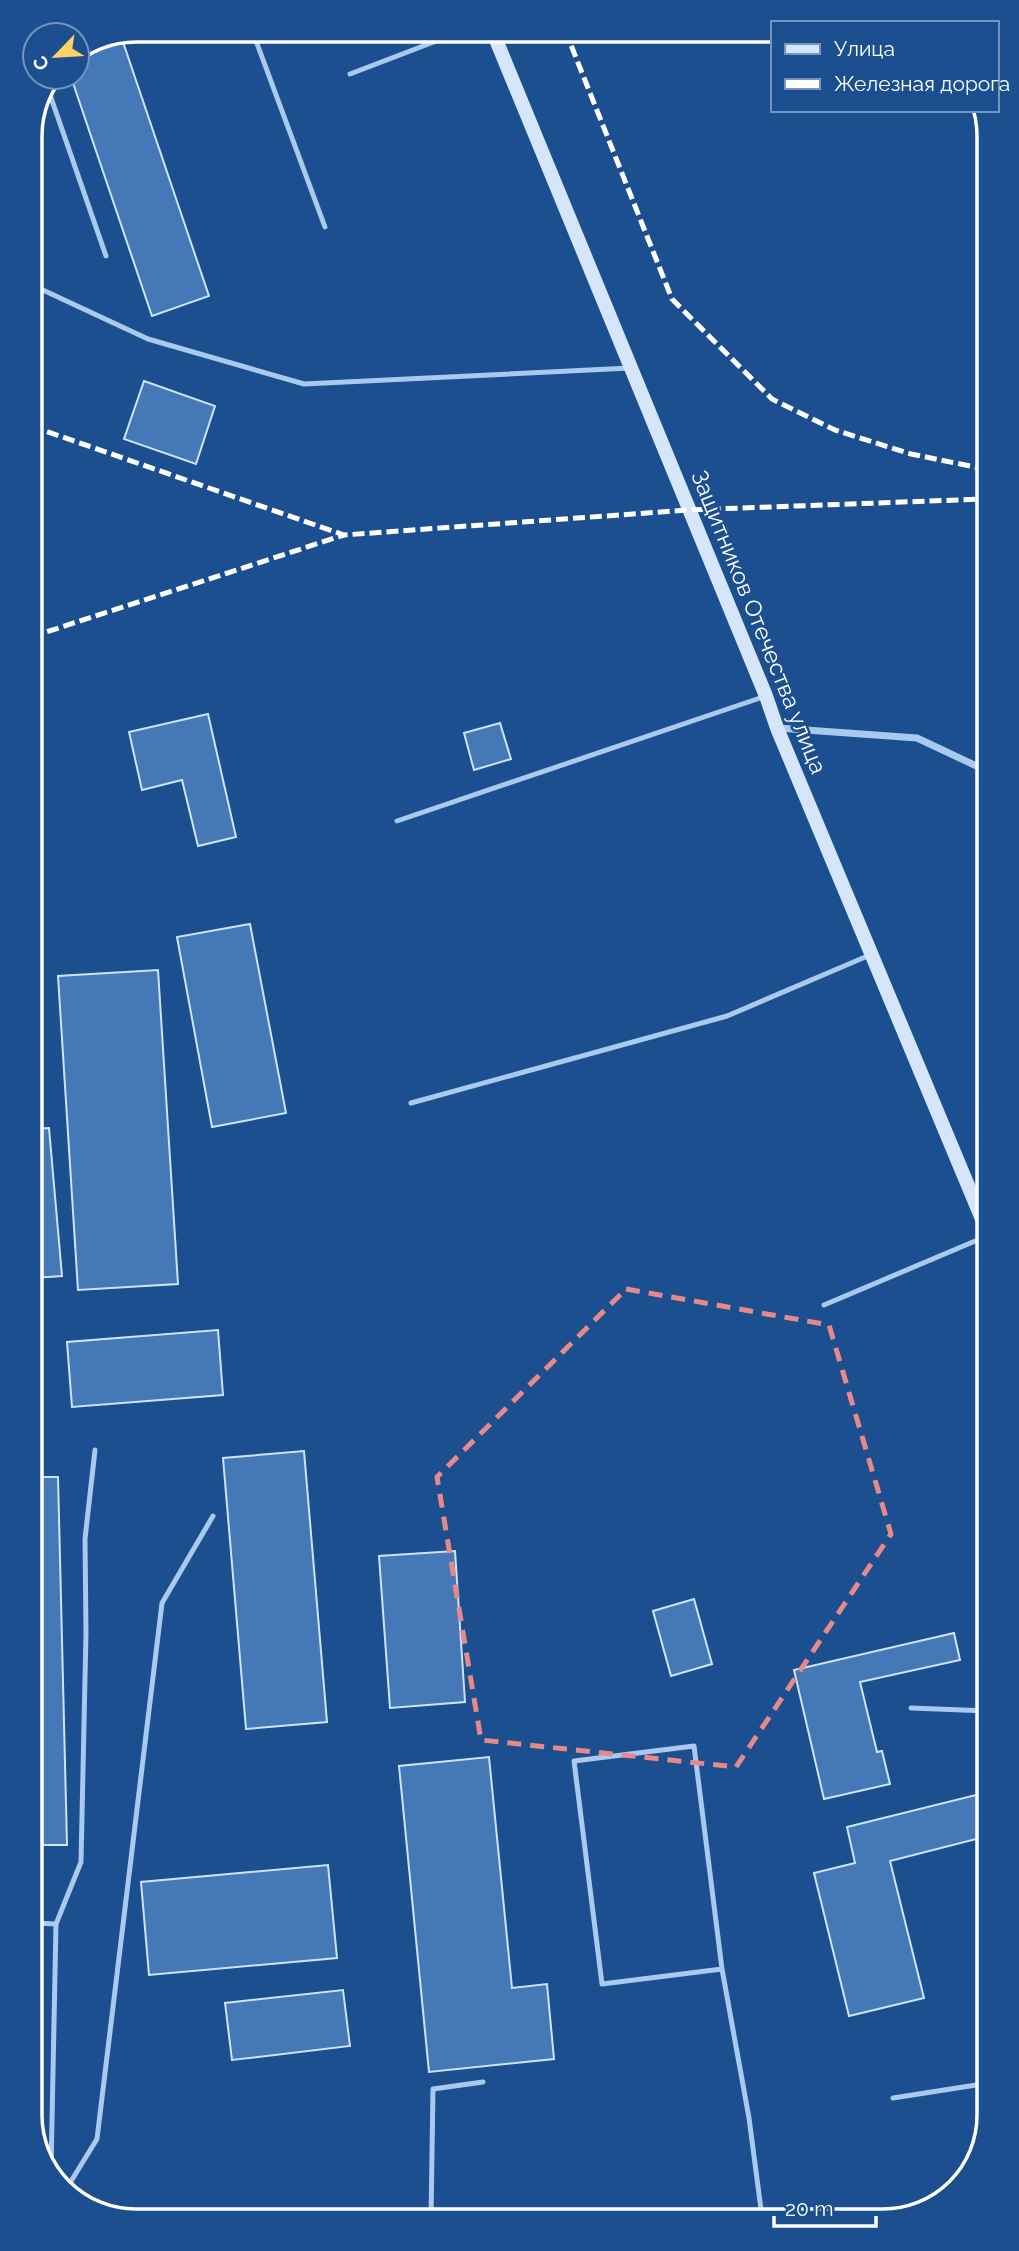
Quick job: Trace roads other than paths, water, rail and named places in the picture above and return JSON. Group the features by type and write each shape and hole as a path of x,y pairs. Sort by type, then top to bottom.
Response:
{"main road":[{"name":"Защитников Отечества улица","path":"497,42 977,1209"}],"street":[{"path":"777,728 917,738 977,766"}],"lane":[{"path":"256,42 325,227"},
{"path":"350,75 434,42"},
{"path":"51,97 106,256"},
{"path":"42,290 148,339 304,384 630,368"},
{"path":"397,821 766,696"},
{"path":"411,1103 727,1016 871,954"},
{"path":"824,1305 977,1237"},
{"path":"51,2155 56,1924 81,1862 86,1633 85,1539 95,1450"},
{"path":"70,2183 97,2139 162,1603 213,1516"},
{"path":"911,1708 977,1711"},
{"path":"722,1969 602,1984 574,1761 694,1746 722,1969 750,2118 761,2209"},
{"path":"42,1923 56,1924"},
{"path":"431,2209 433,2089 482,2082"},
{"path":"892,2098 977,2085"}],"railway":[{"path":"570,42 672,299 772,399 835,430 911,454 977,467"},
{"path":"42,430 344,535 688,510 977,499"},
{"path":"42,633 344,535"}]}
